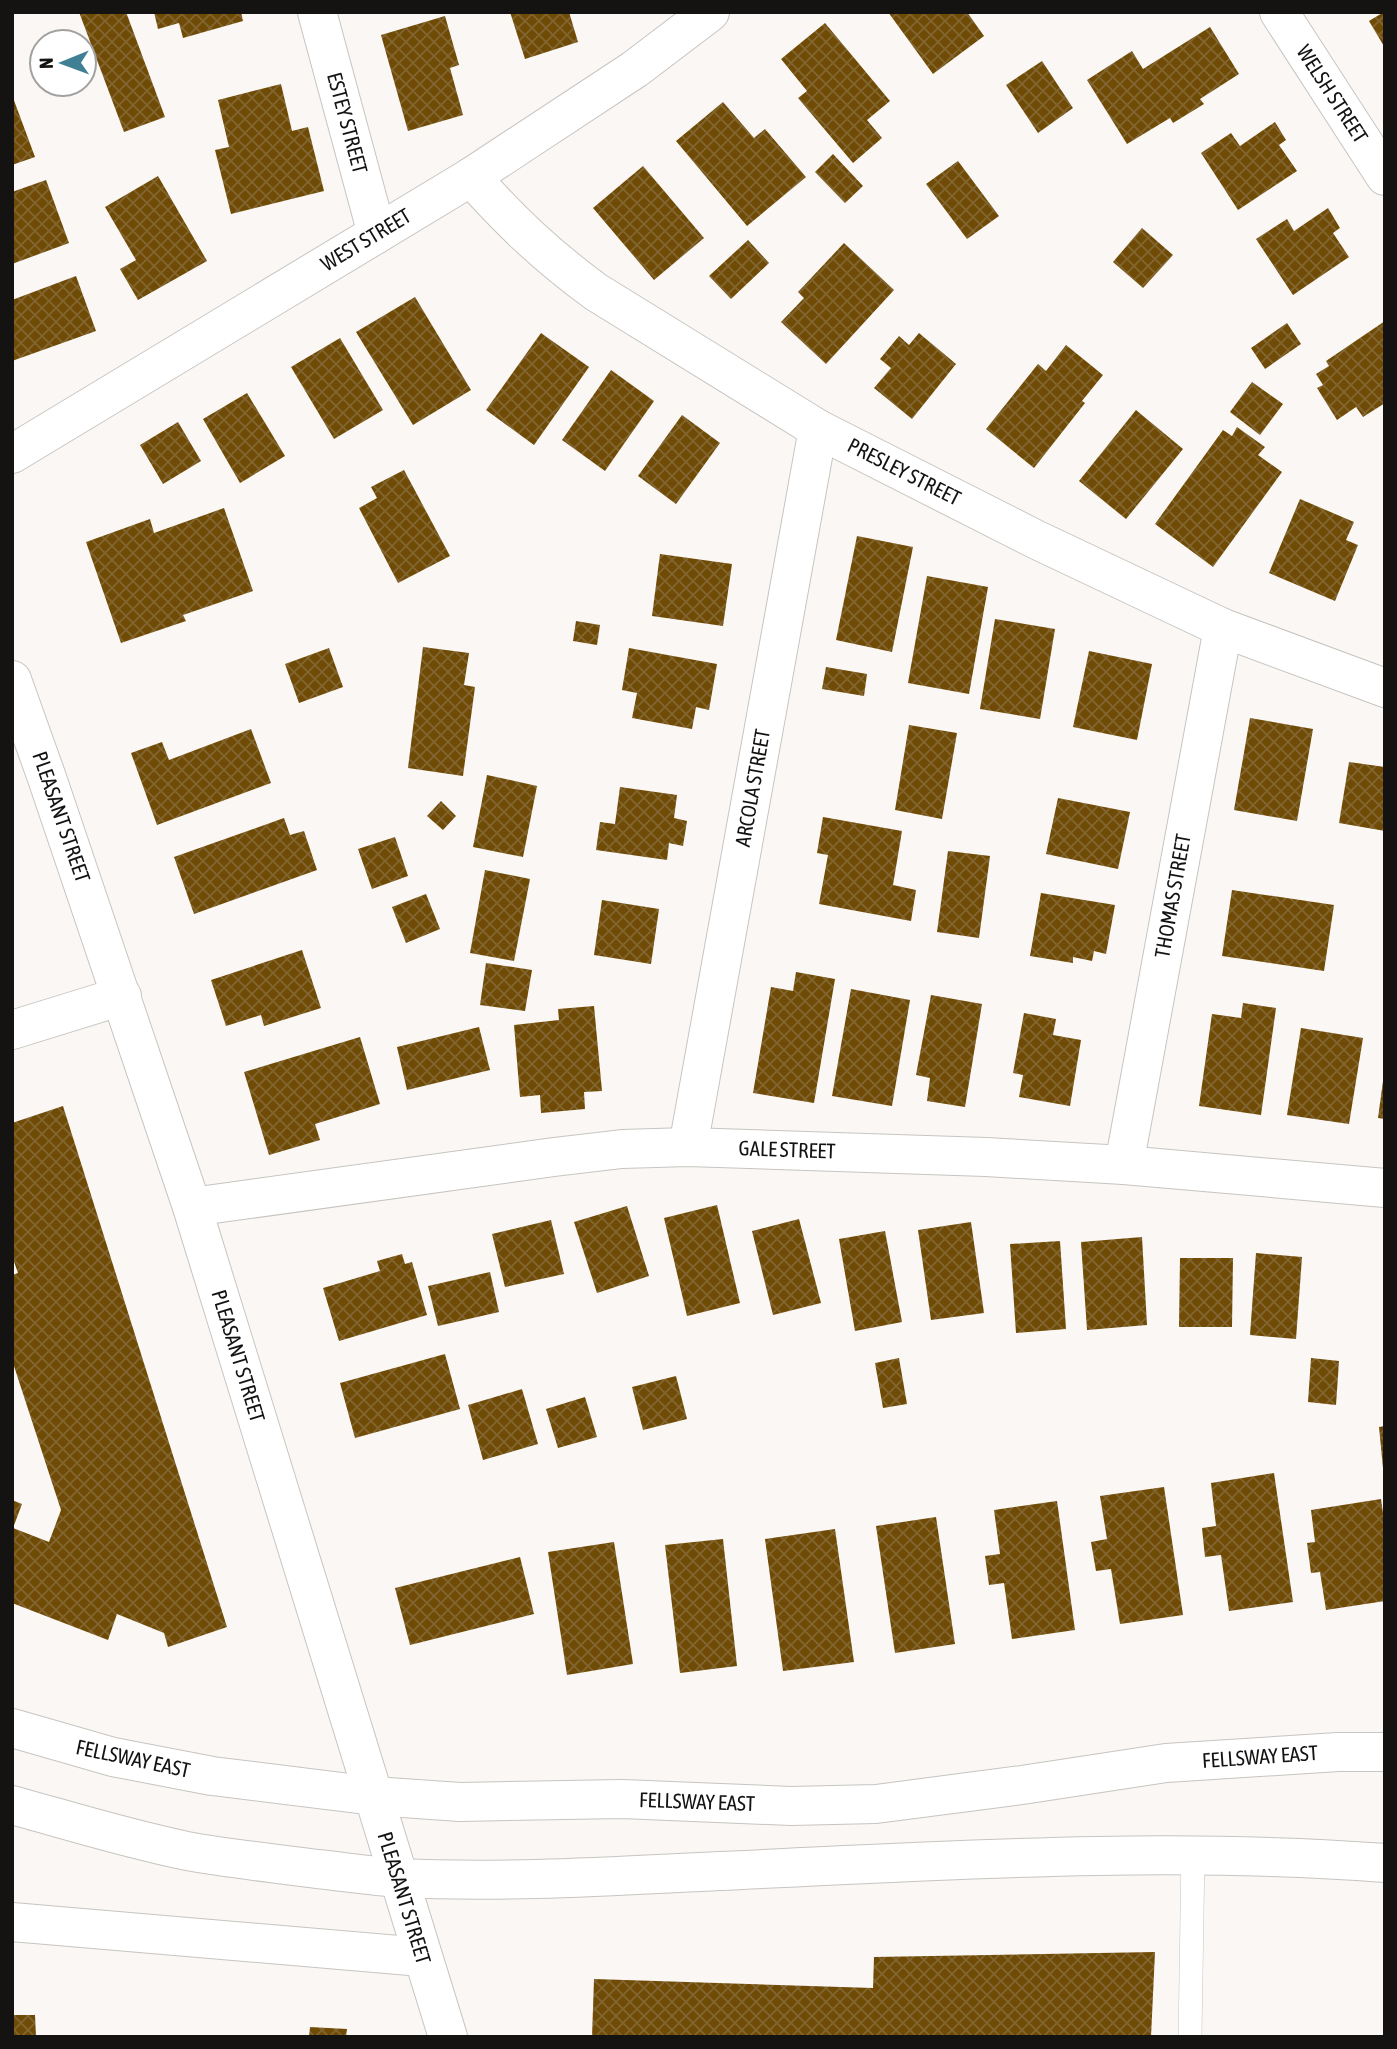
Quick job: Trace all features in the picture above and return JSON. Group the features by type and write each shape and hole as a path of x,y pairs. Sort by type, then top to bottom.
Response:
{"street":[{"name":"ESTEY STREET","path":"317,12 377,234"},
{"name":"WEST STREET","path":"12,454 471,177 635,69 710,12"},
{"name":"WELSH STREET","path":"1279,12 1385,176"},
{"name":"PRESLEY STREET","path":"471,177 519,229 569,273 818,429 1038,540 1223,628 1385,688"},
{"name":"ARCOLA STREET","path":"688,1147 818,429"},
{"name":"THOMAS STREET","path":"1124,1165 1223,628"},
{"name":"PLEASANT STREET","path":"12,680 192,1207 448,2037"},
{"path":"12,1030 122,996"},
{"name":"GALE STREET","path":"192,1207 554,1157 622,1149 688,1147 986,1157 1124,1165 1385,1188"},
{"name":"FELLSWAY EAST","path":"12,1728 113,1757 179,1770 374,1796 460,1802 622,1799 791,1806 876,1804 1166,1763 1338,1752 1385,1752"},
{"path":"12,1805 185,1850 256,1862 398,1878 480,1880 616,1876 1028,1858 1193,1854 1296,1856 1385,1863"},
{"path":"12,1922 422,1957"}],"lane":[{"path":"1190,2037 1193,1854"}],"building":[{"path":"79,12 126,12 165,117 124,132 98,63 98,28 85,28"},
{"path":"154,12 241,12 243,21 183,38 179,23 158,29"},
{"path":"510,12 569,12 578,42 525,59"},
{"path":"888,12 967,12 984,36 933,74"},
{"path":"1385,12 1385,48 1369,21"},
{"path":"445,16 459,65 450,68 463,115 408,131 381,35"},
{"path":"825,23 890,101 867,120 882,138 853,163 798,98 807,91 781,59"},
{"path":"1210,27 1239,74 1200,99 1204,104 1173,123 1170,118 1127,144 1087,80 1132,51 1143,69"},
{"path":"1042,61 1073,108 1038,133 1006,85"},
{"path":"281,84 292,131 308,127 324,191 231,214 215,150 229,147 218,100"},
{"path":"12,95 35,157 12,165"},
{"path":"723,102 754,138 765,129 806,177 747,226 676,141"},
{"path":"1275,122 1286,140 1279,145 1297,171 1238,210 1201,153 1231,133 1240,146"},
{"path":"833,154 863,186 845,203 815,172"},
{"path":"958,161 999,216 967,239 926,184"},
{"path":"643,166 704,238 654,280 593,208"},
{"path":"158,176 207,261 138,300 120,269 136,260 105,207"},
{"path":"46,180 69,243 12,264 12,192"},
{"path":"1328,208 1340,228 1333,233 1349,257 1293,295 1256,239 1287,219 1294,231"},
{"path":"1142,228 1173,255 1143,288 1113,262"},
{"path":"748,240 769,263 731,299 709,276"},
{"path":"844,243 894,290 826,364 781,322 804,298 798,292"},
{"path":"76,276 96,331 12,361 12,300"},
{"path":"415,297 471,390 413,425 356,332"},
{"path":"1385,321 1385,403 1363,417 1356,407 1337,420 1317,388 1323,385 1316,374 1329,366 1326,361"},
{"path":"1287,323 1301,344 1265,369 1251,348"},
{"path":"541,333 589,367 534,445 486,410"},
{"path":"919,333 956,364 912,419 874,388 891,368 880,359 899,336 909,345"},
{"path":"340,338 383,410 334,439 291,367"},
{"path":"1066,345 1103,375 1082,401 1085,403 1034,468 986,429 1038,364 1046,371"},
{"path":"611,370 654,401 605,471 562,440"},
{"path":"1252,382 1283,404 1260,435 1230,412"},
{"path":"247,393 285,456 240,483 203,419"},
{"path":"1136,410 1183,449 1126,519 1079,481"},
{"path":"682,415 720,443 676,504 638,476"},
{"path":"178,422 201,461 163,484 140,445"},
{"path":"1237,427 1265,447 1258,455 1282,472 1213,567 1155,524 1223,430 1232,436"},
{"path":"404,470 450,556 398,583 359,508 377,498 371,487"},
{"path":"1300,499 1354,522 1346,540 1358,545 1335,601 1269,573"},
{"path":"224,508 253,591 183,615 186,621 121,643 86,542 150,519 154,533"},
{"path":"857,536 913,547 892,652 836,640"},
{"path":"660,554 732,564 723,626 652,616"},
{"path":"927,576 988,587 969,694 908,683"},
{"path":"995,619 1055,629 1040,719 980,709"},
{"path":"576,621 600,625 597,645 573,641"},
{"path":"423,647 469,653 464,685 475,687 463,776 408,768"},
{"path":"329,648 343,687 299,703 285,664"},
{"path":"629,648 717,664 709,710 696,707 692,729 632,718 637,693 622,690"},
{"path":"1089,651 1152,664 1137,740 1073,727"},
{"path":"826,667 867,674 864,696 822,689"},
{"path":"1250,718 1313,729 1297,821 1234,810"},
{"path":"909,725 957,733 942,819 895,810"},
{"path":"251,729 271,783 157,825 131,753 162,742 169,760"},
{"path":"1349,762 1385,767 1385,831 1339,823"},
{"path":"487,775 537,786 523,857 473,847"},
{"path":"620,787 677,795 674,818 687,821 683,846 669,843 667,860 596,850 600,822 615,824"},
{"path":"1058,798 1130,812 1118,869 1046,854"},
{"path":"441,801 456,816 443,830 427,816"},
{"path":"823,817 902,831 893,885 916,890 911,921 819,904 828,855 817,853"},
{"path":"284,818 290,835 304,831 317,870 194,914 174,857"},
{"path":"395,837 408,876 372,889 358,849"},
{"path":"948,851 990,856 979,938 937,932"},
{"path":"485,870 530,879 514,961 470,953"},
{"path":"1232,890 1334,905 1324,971 1222,956"},
{"path":"1041,893 1115,905 1106,954 1094,951 1092,961 1073,957 1073,963 1030,956"},
{"path":"426,894 440,929 406,943 392,907"},
{"path":"602,900 659,909 651,964 594,955"},
{"path":"302,950 321,1008 264,1026 261,1015 226,1026 211,980"},
{"path":"486,963 532,970 525,1011 480,1005"},
{"path":"796,972 835,979 814,1103 753,1093 771,987 793,991"},
{"path":"851,989 910,1000 892,1106 832,1096"},
{"path":"931,995 982,1004 965,1107 927,1101 930,1078 916,1075"},
{"path":"1243,1003 1276,1008 1261,1115 1199,1106 1212,1014 1241,1018"},
{"path":"594,1006 602,1091 584,1092 585,1109 541,1113 540,1095 520,1097 514,1025 559,1020 558,1009"},
{"path":"1024,1013 1056,1019 1053,1035 1081,1040 1070,1106 1019,1097 1023,1075 1013,1073"},
{"path":"479,1027 490,1070 407,1090 397,1047"},
{"path":"1301,1028 1363,1038 1349,1124 1287,1115"},
{"path":"360,1037 380,1104 315,1124 320,1140 269,1155 244,1072"},
{"path":"1385,1081 1385,1119 1378,1118"},
{"path":"63,1106 227,1627 168,1647 164,1633 117,1614 108,1640 12,1603 12,1500 22,1504 13,1528 49,1542 61,1510 12,1360 12,1275 18,1273 12,1256 12,1123"},
{"path":"717,1205 740,1303 687,1316 664,1218"},
{"path":"627,1206 649,1276 597,1293 574,1222"},
{"path":"799,1219 821,1303 773,1315 752,1231"},
{"path":"551,1220 564,1274 505,1287 492,1234"},
{"path":"971,1222 984,1313 931,1320 918,1230"},
{"path":"885,1231 902,1322 855,1331 839,1239"},
{"path":"1142,1237 1147,1325 1087,1330 1081,1242"},
{"path":"1060,1241 1066,1329 1016,1333 1010,1244"},
{"path":"1256,1253 1302,1257 1296,1339 1250,1335"},
{"path":"402,1254 405,1264 412,1262 427,1315 339,1341 323,1288 380,1271 377,1261"},
{"path":"1180,1258 1233,1258 1232,1327 1179,1327"},
{"path":"490,1272 499,1312 438,1326 428,1286"},
{"path":"445,1354 460,1409 355,1438 340,1383"},
{"path":"899,1358 907,1404 883,1408 875,1363"},
{"path":"1311,1358 1339,1361 1336,1405 1308,1402"},
{"path":"676,1376 687,1419 643,1430 632,1387"},
{"path":"522,1389 538,1444 483,1460 468,1405"},
{"path":"585,1397 597,1437 558,1448 546,1409"},
{"path":"1385,1426 1385,1468 1383,1468 1379,1427"},
{"path":"1274,1473 1293,1602 1229,1611 1221,1555 1205,1557 1202,1528 1216,1526 1211,1483"},
{"path":"1164,1487 1183,1615 1120,1624 1111,1569 1096,1571 1091,1542 1107,1539 1100,1496"},
{"path":"1381,1499 1385,1527 1385,1601 1326,1610 1320,1572 1311,1573 1307,1543 1315,1542 1311,1510"},
{"path":"1057,1501 1075,1630 1012,1639 1004,1583 989,1585 985,1556 1000,1554 994,1510"},
{"path":"936,1517 955,1644 895,1653 876,1526"},
{"path":"835,1529 854,1662 783,1671 765,1539"},
{"path":"723,1539 737,1666 680,1673 665,1545"},
{"path":"614,1542 633,1664 567,1675 548,1552"},
{"path":"520,1557 534,1614 410,1645 395,1588"},
{"path":"1155,1952 1151,2037 592,2037 594,1979 873,1988 874,1957"},
{"path":"12,2015 35,2015 36,2037 12,2037"},
{"path":"310,2027 347,2029 346,2037 309,2037"}]}
